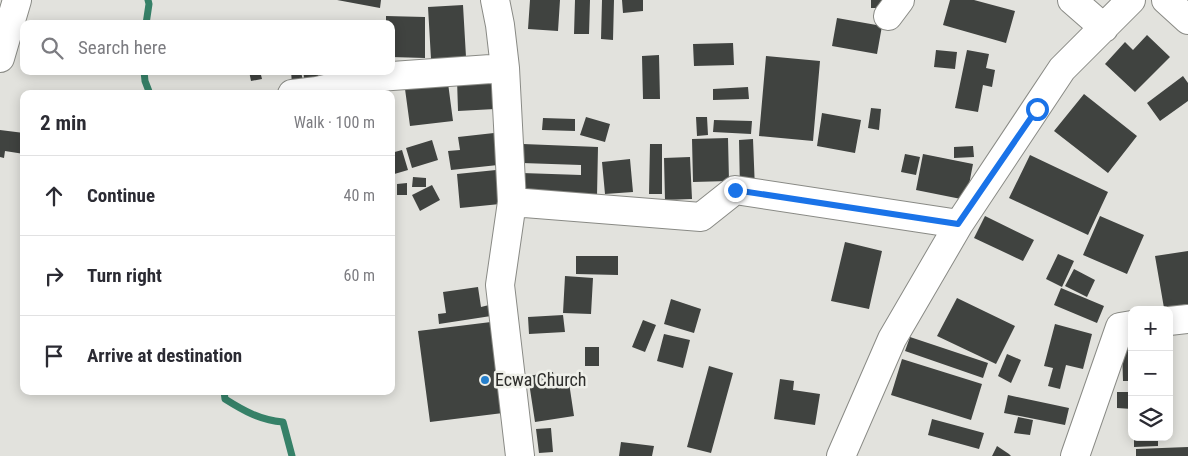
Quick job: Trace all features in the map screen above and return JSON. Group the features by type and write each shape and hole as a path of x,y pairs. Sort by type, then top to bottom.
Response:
{"street":[{"path":"0,58 17,0"},
{"path":"495,0 505,68 512,202 500,285 520,456"},
{"path":"1072,0 1104,28"},
{"path":"841,456 892,339 958,224 1062,69 1131,0"},
{"path":"1166,0 1188,20"},
{"path":"321,90 378,77 505,68"},
{"path":"512,202 702,217 735,190 958,224"},
{"path":"1173,321 1188,319"},
{"path":"1075,456 1120,327 1128,326"}],"building":[{"path":"337,0 381,0 380,8"},
{"path":"530,0 560,0 558,31 528,29"},
{"path":"575,0 590,0 589,34 574,34"},
{"path":"602,0 614,0 613,40 601,39"},
{"path":"622,0 643,0 643,11 623,13"},
{"path":"871,0 890,0 890,8 871,8"},
{"path":"950,0 974,0 1015,11 1006,43 943,25"},
{"path":"463,5 466,57 431,59 428,7"},
{"path":"386,16 425,17 425,58 395,57 395,20 386,20"},
{"path":"837,18 882,26 877,54 832,46"},
{"path":"1147,35 1170,57 1135,92 1105,64 1125,42 1133,50"},
{"path":"733,43 734,65 694,66 693,44"},
{"path":"936,50 957,52 955,69 934,67"},
{"path":"967,50 989,54 986,68 995,70 992,87 983,85 978,112 955,108"},
{"path":"659,55 660,99 643,99 642,56"},
{"path":"766,56 820,61 813,141 759,136"},
{"path":"250,75 261,75 262,79 251,81"},
{"path":"291,75 302,75 303,82 292,84"},
{"path":"304,75 318,75 319,81 305,84"},
{"path":"1183,76 1188,83 1188,101 1160,121 1147,103"},
{"path":"493,77 495,109 458,111 457,79"},
{"path":"448,83 453,121 410,126 405,89"},
{"path":"748,87 749,99 713,100 713,89"},
{"path":"1084,94 1137,136 1108,173 1054,131"},
{"path":"871,108 881,109 879,130 868,128"},
{"path":"822,113 861,120 855,153 817,146"},
{"path":"586,117 610,124 605,142 580,135"},
{"path":"696,117 707,117 708,135 697,136"},
{"path":"543,118 575,119 575,131 542,130"},
{"path":"714,120 752,121 751,134 713,132"},
{"path":"0,130 20,132 20,153 5,151 4,158 0,157"},
{"path":"494,133 498,165 451,170 448,151 460,150 458,137"},
{"path":"728,138 729,181 693,182 692,139"},
{"path":"753,139 755,190 740,190 739,140"},
{"path":"432,140 438,160 412,168 406,148"},
{"path":"523,144 598,147 597,196 521,193 522,173 581,175 581,165 522,163"},
{"path":"650,144 662,144 662,194 649,194"},
{"path":"973,146 974,157 954,158 954,147"},
{"path":"402,150 408,170 395,174 395,152"},
{"path":"905,154 920,157 916,175 901,172"},
{"path":"923,154 973,164 966,200 916,190"},
{"path":"1030,155 1108,192 1088,235 1009,198"},
{"path":"690,157 692,199 665,200 664,158"},
{"path":"630,159 633,192 605,194 602,162"},
{"path":"496,170 500,204 460,208 457,174"},
{"path":"413,177 426,178 426,187 412,187"},
{"path":"407,183 407,195 397,195 397,184"},
{"path":"432,185 440,200 420,211 412,195"},
{"path":"985,216 1034,240 1023,261 974,238"},
{"path":"1100,216 1144,235 1127,274 1083,255"},
{"path":"845,242 882,251 869,309 831,301"},
{"path":"1188,251 1188,304 1164,306 1155,256"},
{"path":"1058,254 1074,261 1062,287 1046,279"},
{"path":"576,256 618,256 618,275 576,274"},
{"path":"1074,269 1095,280 1087,297 1065,286"},
{"path":"565,276 593,278 591,314 563,313"},
{"path":"478,287 481,307 489,305 491,316 439,324 438,314 446,313 443,292"},
{"path":"1061,288 1104,306 1097,323 1054,305"},
{"path":"957,298 1015,326 996,364 937,336"},
{"path":"671,299 701,309 694,333 664,324"},
{"path":"563,315 565,332 529,334 528,317"},
{"path":"643,320 656,325 645,352 632,347"},
{"path":"491,322 503,413 430,422 418,331"},
{"path":"1055,324 1092,334 1083,369 1066,365 1060,389 1048,386 1053,368 1044,366"},
{"path":"664,334 690,340 683,368 657,361"},
{"path":"910,337 988,363 983,378 905,351"},
{"path":"585,347 599,347 599,366 585,366"},
{"path":"1122,348 1128,348 1128,381 1123,381"},
{"path":"1007,354 1021,360 1011,383 998,376"},
{"path":"902,359 982,384 971,420 891,395"},
{"path":"709,366 733,373 711,453 687,447"},
{"path":"553,372 554,378 568,376 574,416 535,422 528,376"},
{"path":"780,379 794,381 793,390 820,394 815,425 774,419"},
{"path":"1117,392 1128,392 1128,409 1117,408"},
{"path":"1008,395 1069,408 1065,425 1004,413"},
{"path":"1018,417 1033,420 1030,435 1014,433"},
{"path":"932,419 984,433 979,449 928,435"},
{"path":"551,428 553,452 539,453 536,429"},
{"path":"1134,441 1158,441 1158,446 1134,447"},
{"path":"621,442 654,446 652,456 619,456"},
{"path":"997,446 1009,454 1011,456 992,456"},
{"path":"1188,447 1188,456 1136,456 1136,449"}],"waterway":[{"path":"147,20 148,0"},
{"path":"144,75 148,90"},
{"path":"224,395 225,399 246,411 260,417 283,422 292,456"}],"place":[{"name":"Ecwa Church","path":"485,380"}],"route":[{"path":"735,190 958,224 1037,109"}]}
